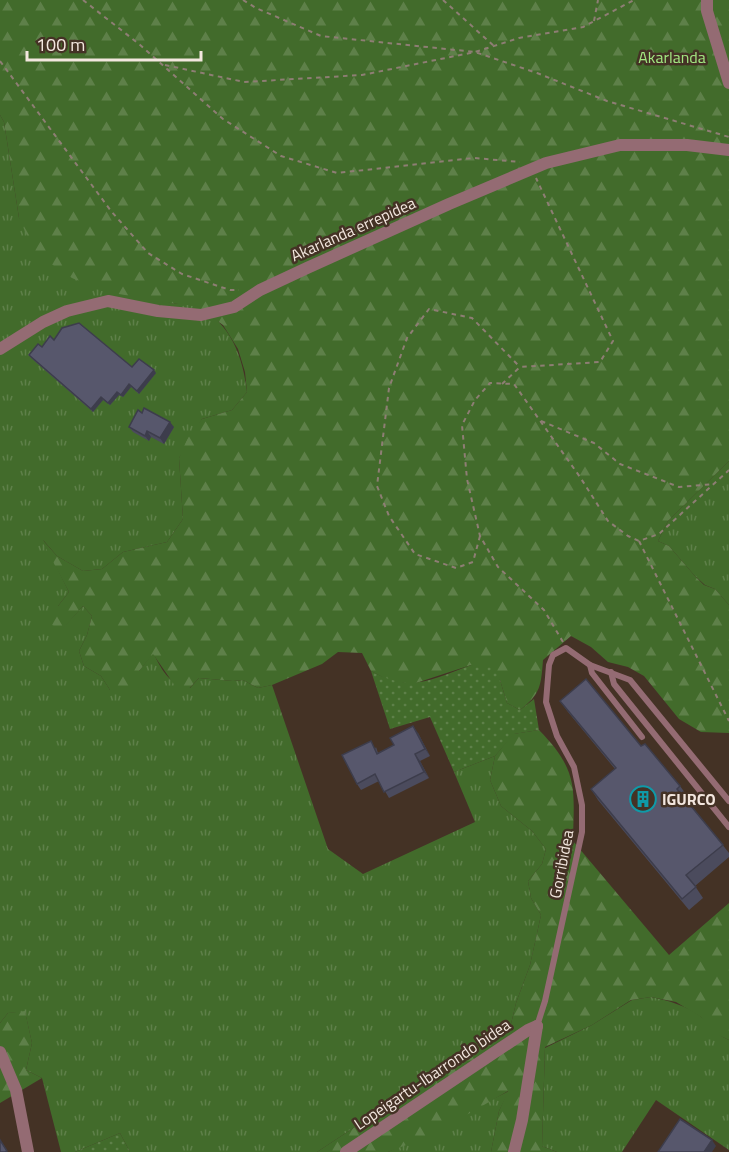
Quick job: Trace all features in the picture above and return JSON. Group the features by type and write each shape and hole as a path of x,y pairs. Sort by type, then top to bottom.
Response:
{"street":[{"path":"707,0 707,11 729,83"},
{"name":"Akarlanda errepidea","path":"0,350 43,322 108,300 158,311 201,315 234,307 260,290 307,268 546,163 620,145 687,145 729,150"},
{"path":"514,1152 522,1120 537,1026"},
{"name":"Lopeigartu-Ibarrondo bidea","path":"346,1152 537,1026"},
{"path":"0,1052 16,1090 28,1152"}],"lane":[{"path":"566,648 590,665 630,681 729,801"},
{"name":"Gorribidea","path":"537,1026 550,980 582,832 582,806 574,767 557,736 546,702 549,665 553,655 566,648"},
{"path":"590,665 592,673 642,737"},
{"path":"611,672 614,684 729,827"}],"path":[{"path":"83,0 162,64 223,119 281,156 337,173 474,158 517,161 531,169 613,341 600,362 520,367 502,384"},
{"path":"243,0 256,8 321,36 475,52 537,73 607,101 729,137"},
{"path":"443,0 494,46"},
{"path":"594,21 598,0"},
{"path":"162,64 244,82 362,75 475,52 519,38 583,27 634,0"},
{"path":"0,61 111,211 148,253 182,274 230,290 240,290"},
{"path":"480,536 473,562 456,568 415,554 389,516 377,486 389,388 407,338 429,309 472,318 520,367"},
{"path":"566,648 544,610 498,567 480,536 467,479 462,425 475,400 490,383 514,384 608,521 639,541 729,720"},
{"path":"541,421 594,443 620,464 679,487 714,484"},
{"path":"639,541 659,534 729,470"}],"green space":[{"name":"Akarlanda","path":"0,0 729,0 729,461 668,521 658,541 669,546 704,585 715,589 729,605 729,733 701,732 679,719 644,676 628,667 608,662 591,647 571,636 543,660 539,688 532,699 520,710 507,703 500,680 471,665 413,684 390,681 371,671 362,653 338,652 322,664 272,685 258,688 243,680 199,678 182,696 153,654 139,671 139,687 130,699 110,690 101,676 84,666 79,651 87,635 92,616 83,606 62,630 52,625 58,606 69,592 40,537 57,556 83,571 102,569 123,552 167,542 183,519 179,458 188,437 202,419 232,410 247,392 245,372 238,349 223,325 196,306 102,291 72,278 35,253 19,218 4,122 0,115"},
{"path":"0,115 4,122 19,218 170,303 194,305 209,313 227,331 233,342 242,366 247,392 232,410 202,419 179,458 183,519 167,542 123,552 102,569 83,571 57,556 43,540 69,592 58,606 62,629 83,606 92,616 87,635 79,651 84,666 101,676 110,690 139,687 139,671 153,653 171,680 190,688 199,678 243,680 258,688 272,685 328,849 363,874 475,822 454,772 495,756 490,780 501,806 532,831 546,849 542,864 528,881 531,898 541,915 530,965 511,1024 317,1152 130,1152 120,1133 75,1152 61,1152 42,1078 26,1070 32,1043 25,1012 8,1013 0,1023"},
{"path":"729,461 729,605 715,589 705,585 694,575 669,546 658,541 668,521"},
{"path":"471,665 492,666 500,680 507,703 520,710 534,699 539,730 514,734 495,756 454,772 430,717 390,729 371,671 385,678 410,683 432,679"},
{"path":"539,730 552,744 568,769 574,807 573,841 669,955 729,903 729,1040 714,1033 701,1017 676,1002 651,997 631,1000 592,1025 545,1047 542,1146 557,1152 491,1152 499,1111 508,1091 432,1135 388,1152 317,1152 511,1024 530,965 541,915 531,898 528,881 542,864 546,849 532,831 501,806 490,780 495,756 513,734"},
{"path":"651,997 689,1009 729,1040 729,1150 656,1100 622,1152 557,1152 542,1146 545,1048 592,1025 632,1000"},
{"path":"25,1011 32,1043 26,1070 42,1078 0,1103 0,1023 8,1013"},
{"path":"509,1091 499,1111 491,1152 388,1152"},
{"path":"120,1133 130,1152 75,1152"}],"building":[{"path":"79,323 132,367 139,359 154,370 137,391 129,384 121,395 117,392 108,403 101,397 91,409 29,355 38,344 42,347 50,336 54,340 62,328"},
{"path":"144,408 170,422 160,438 147,431 145,436 129,427 138,410 142,413"},
{"name":"IGURCO","path":"586,679 641,746 645,744 680,786 677,789 723,845 686,875 696,887 682,899 591,789 616,768 560,701"},
{"path":"413,726 425,749 415,754 424,772 384,792 375,774 357,784 342,755 371,741 377,754 394,745 390,738"},
{"path":"680,1119 712,1140 704,1152 658,1152"},
{"path":"0,1140 7,1151 0,1152"}],"place":[{"name":"IGURCO","path":"643,799"}]}
